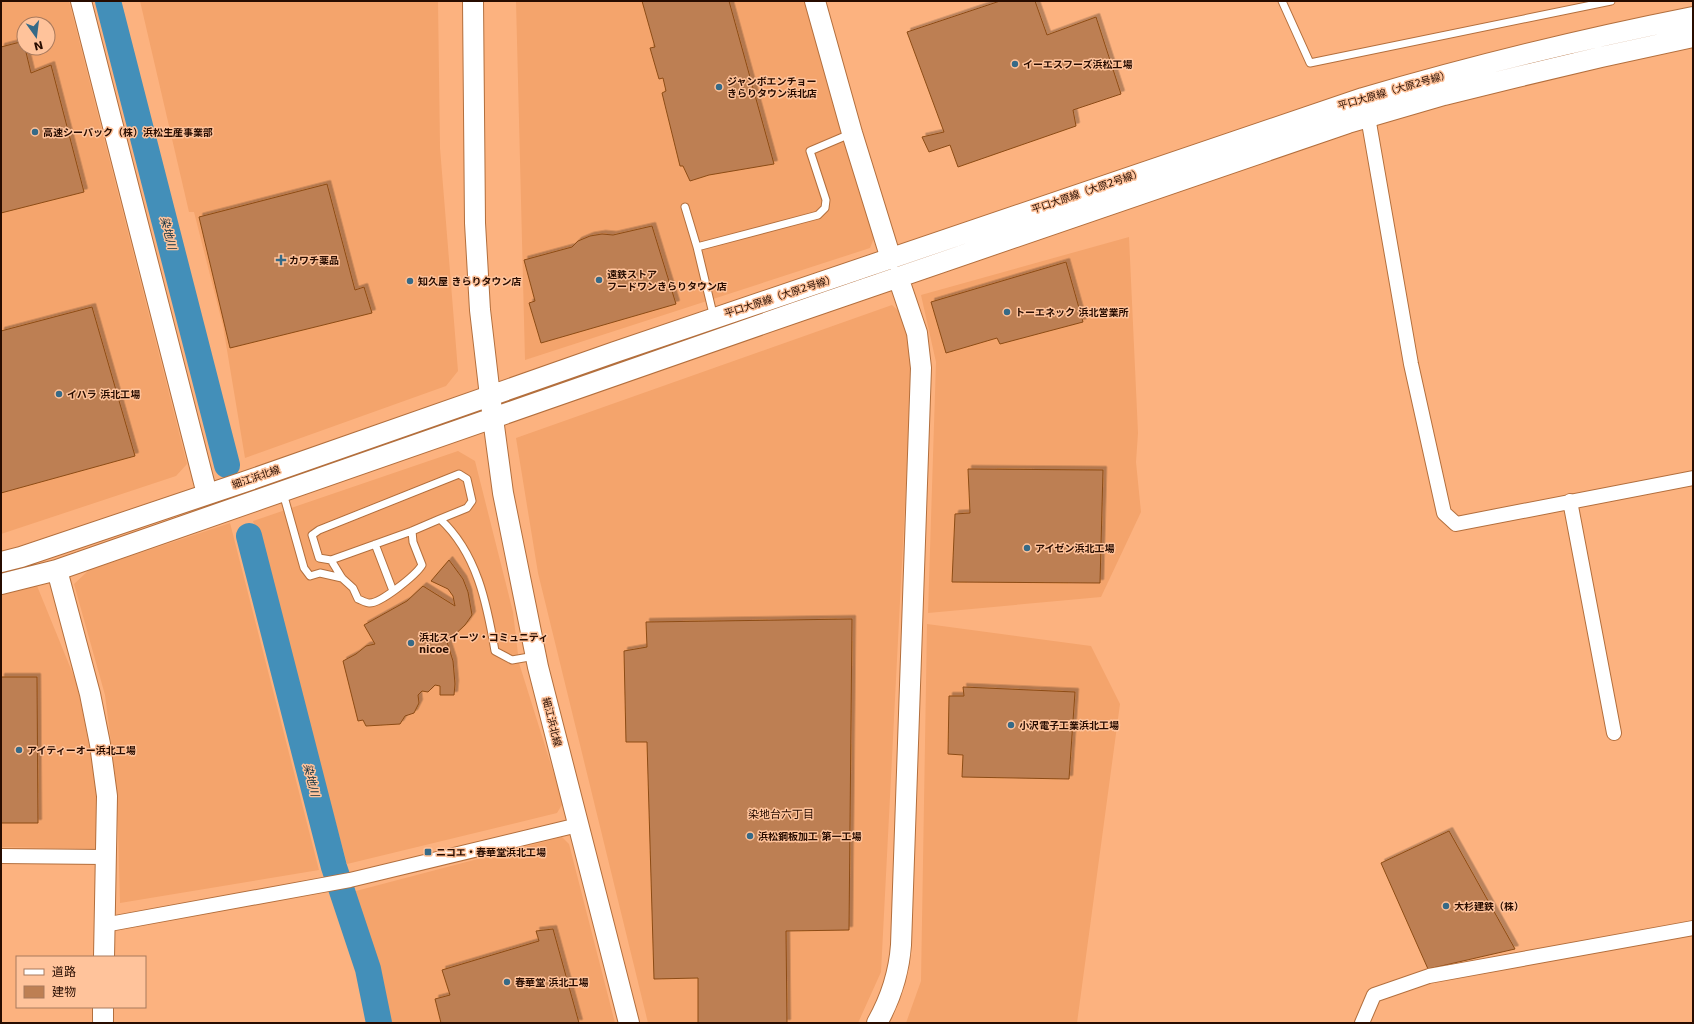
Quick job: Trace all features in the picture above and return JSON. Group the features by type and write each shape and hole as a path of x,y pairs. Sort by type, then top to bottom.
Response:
{"street":[{"path":"82,1 215,491"},
{"path":"473,1 475,223 480,310 490,396"},
{"path":"814,1 852,134 917,333 921,368 902,945 897,977 884,1011 877,1023"},
{"name":"平口大原線（大原2号線）","path":"492,418 895,268 1363,98 1423,80 1564,44 1693,17"},
{"name":"平口大原線（大原2号線）","path":"490,396 714,318 895,268 1348,123 1444,95 1601,56 1693,37"},
{"path":"1368,118 1411,364 1444,513 1456,524 1693,478"},
{"name":"細江浜北線","path":"1,562 21,557 244,482 490,396 503,493 536,656 629,1023"},
{"path":"1,584 57,570 492,418"},
{"path":"1570,501 1614,733"},
{"path":"57,570 90,694 100,744 107,796 104,956"},
{"path":"104,925 350,880 578,825"},
{"path":"1,856 105,857"},
{"path":"1362,1023 1374,994 1429,976 1693,928"},
{"path":"103,1008 103,1023"}],"lane":[{"path":"1282,1 1310,63 1611,1"},
{"path":"697,246 818,215 825,208 826,200 810,151 852,134"},
{"path":"685,207 697,246 714,318"},
{"path":"459,474 467,479 472,502 467,508 440,518 412,531 331,560 319,558 312,535 319,530 459,474"},
{"path":"283,490 304,568 310,576 320,573 342,578"},
{"path":"440,518 458,538 469,556 481,586 495,651 512,660 536,656"},
{"path":"331,560 342,578 353,588 358,599 369,603 376,602 407,582 418,572 422,565 412,531"},
{"path":"375,544 393,591"}],"shaded area":[{"path":"1,1 69,1 187,464 176,476 1,534"},
{"path":"140,1 438,1 440,148 458,371 446,386 245,458 223,326 194,212 189,212"},
{"path":"516,1 805,1 874,238 870,248 525,360"},
{"path":"1129,237 1138,433 1136,462 1141,512 1101,597 928,613 936,362 921,295"},
{"path":"892,305 901,313 913,348 881,972 858,1023 648,1023 538,573 516,438"},
{"path":"458,451 475,461 513,612 519,663 563,803 557,813 347,864 253,521"},
{"path":"230,523 319,870 120,903 117,791 105,695 74,584 89,570"},
{"path":"33,576 77,684 98,792 96,849 1,847 1,586"},
{"path":"927,624 1091,646 1120,704 1077,1023 906,1023 921,981"},
{"path":"562,837 569,844 615,1023 387,1023 376,963 352,892"}],"building":[{"path":"642,1 729,1 774,164 709,175 690,181 683,166 680,166 662,93 666,91 663,78 659,79 650,48 655,47"},
{"name":"イーエスフーズ浜松工場","path":"1000,1 1035,1 1047,35 1096,17 1121,94 1073,110 1076,126 958,167 950,145 929,152 922,137 944,132 907,32"},
{"name":"高速シーパック（株）浜松生産事業部","path":"16,43 16,56 27,56 31,73 51,65 84,192 1,213 1,47"},
{"path":"327,184 355,290 364,287 372,313 230,348 199,217"},
{"name":"遠鉄ストア フードワンきらりタウン店","path":"652,226 676,304 541,343 529,303 535,301 524,260 572,247 578,241 590,236 602,234 613,235"},
{"name":"トーエネック 浜北営業所","path":"1066,262 1083,322 1000,344 997,338 946,353 931,302"},
{"name":"イハラ 浜北工場","path":"92,307 135,456 1,493 1,331"},
{"name":"アイゼン浜北工場","path":"968,469 1103,470 1100,583 952,582 955,514 970,513"},
{"name":"浜北スイーツ・コミュニティ nicoe","path":"449,560 463,579 468,592 472,615 465,625 447,642 453,661 455,684 454,695 440,695 440,686 435,685 428,692 422,691 418,695 419,703 414,713 405,716 400,724 366,726 363,720 358,721 343,661 356,654 366,646 375,644 364,625 407,601 423,586 455,606 453,596 448,589 431,581"},
{"name":"浜松鋼板加工 第一工場","path":"852,619 849,930 786,931 787,1023 698,1023 698,978 654,979 647,742 626,742 624,651 647,647 646,622"},
{"name":"アイティーオー浜北工場","path":"1,677 37,677 38,823 1,823"},
{"name":"小沢電子工業浜北工場","path":"963,687 1075,692 1069,779 962,777 963,755 948,754 949,696 964,696"},
{"name":"大杉建鉄（株）","path":"1449,831 1515,949 1428,969 1381,863"},
{"name":"春華堂 浜北工場","path":"553,929 579,1023 441,1023 435,999 450,995 442,970 539,941 536,931"}],"waterway":[{"name":"染地川","path":"108,1 227,465"},
{"name":"染地川","path":"249,536 334,867 368,969 379,1023"}],"place":[{"name":"イーエスフーズ浜松工場","path":"1015,64"},
{"name":"ジャンボエンチョー きらりタウン浜北店","path":"719,87"},
{"name":"高速シーパック（株）浜松生産事業部","path":"35,132"},
{"name":"カワチ薬品","path":"281,260"},
{"name":"遠鉄ストア フードワンきらりタウン店","path":"599,280"},
{"name":"知久屋 きらりタウン店","path":"410,281"},
{"name":"トーエネック 浜北営業所","path":"1007,312"},
{"name":"イハラ 浜北工場","path":"59,394"},
{"name":"アイゼン浜北工場","path":"1027,548"},
{"name":"浜北スイーツ・コミュニティ nicoe","path":"411,643"},
{"name":"小沢電子工業浜北工場","path":"1011,725"},
{"name":"アイティーオー浜北工場","path":"19,750"},
{"name":"浜松鋼板加工 第一工場","path":"750,836"},
{"name":"ニコエ・春華堂浜北工場","path":"428,852"},
{"name":"大杉建鉄（株）","path":"1446,906"},
{"name":"春華堂 浜北工場","path":"507,982"}],"district":[{"name":"染地台六丁目","path":"781,814"}]}
